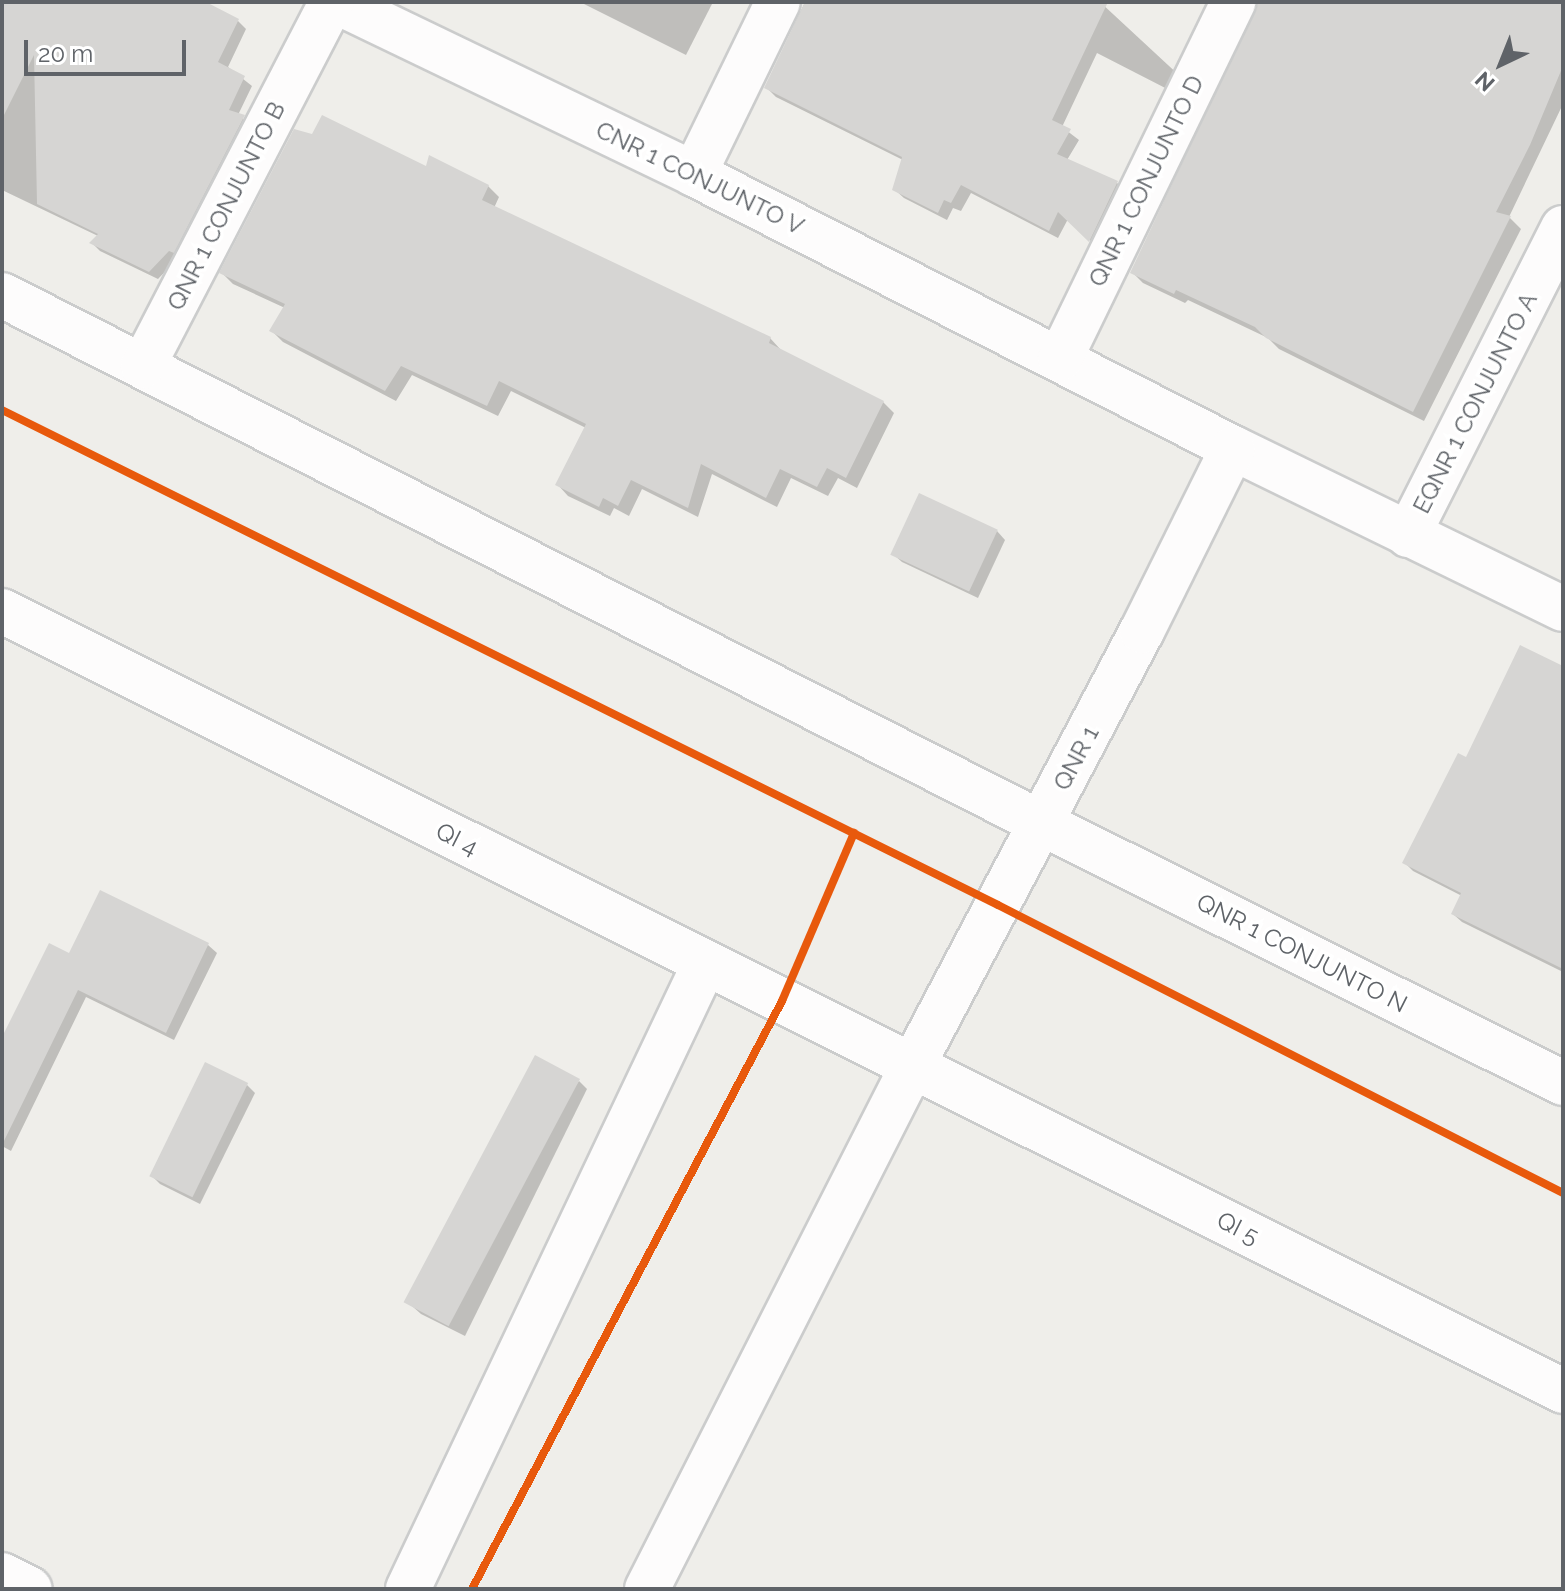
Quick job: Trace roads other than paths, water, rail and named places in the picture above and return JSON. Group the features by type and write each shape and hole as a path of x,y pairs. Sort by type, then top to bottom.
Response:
{"street":[{"name":"CNR 1 CONJUNTO V","path":"334,2 694,174 1060,359"},
{"name":"QNR 1 CONJUNTO B","path":"143,366 334,2"},
{"path":"694,174 778,2"},
{"name":"QNR 1 CONJUNTO D","path":"1060,359 1233,2"},
{"name":"EQNR 1 CONJUNTO A","path":"1408,535 1563,228"},
{"name":"QNR 1 CONJUNTO N","path":"2,295 1041,823 1563,1083"},
{"path":"1060,359 1408,535 1545,600"},
{"name":"QNR 1","path":"647,1589 913,1065 1233,448"},
{"name":"QI 4","path":"2,611 913,1065"},
{"path":"408,1589 705,963"},
{"name":"QI 5","path":"913,1065 1563,1391"},
{"path":"2,1575 30,1589"}]}
